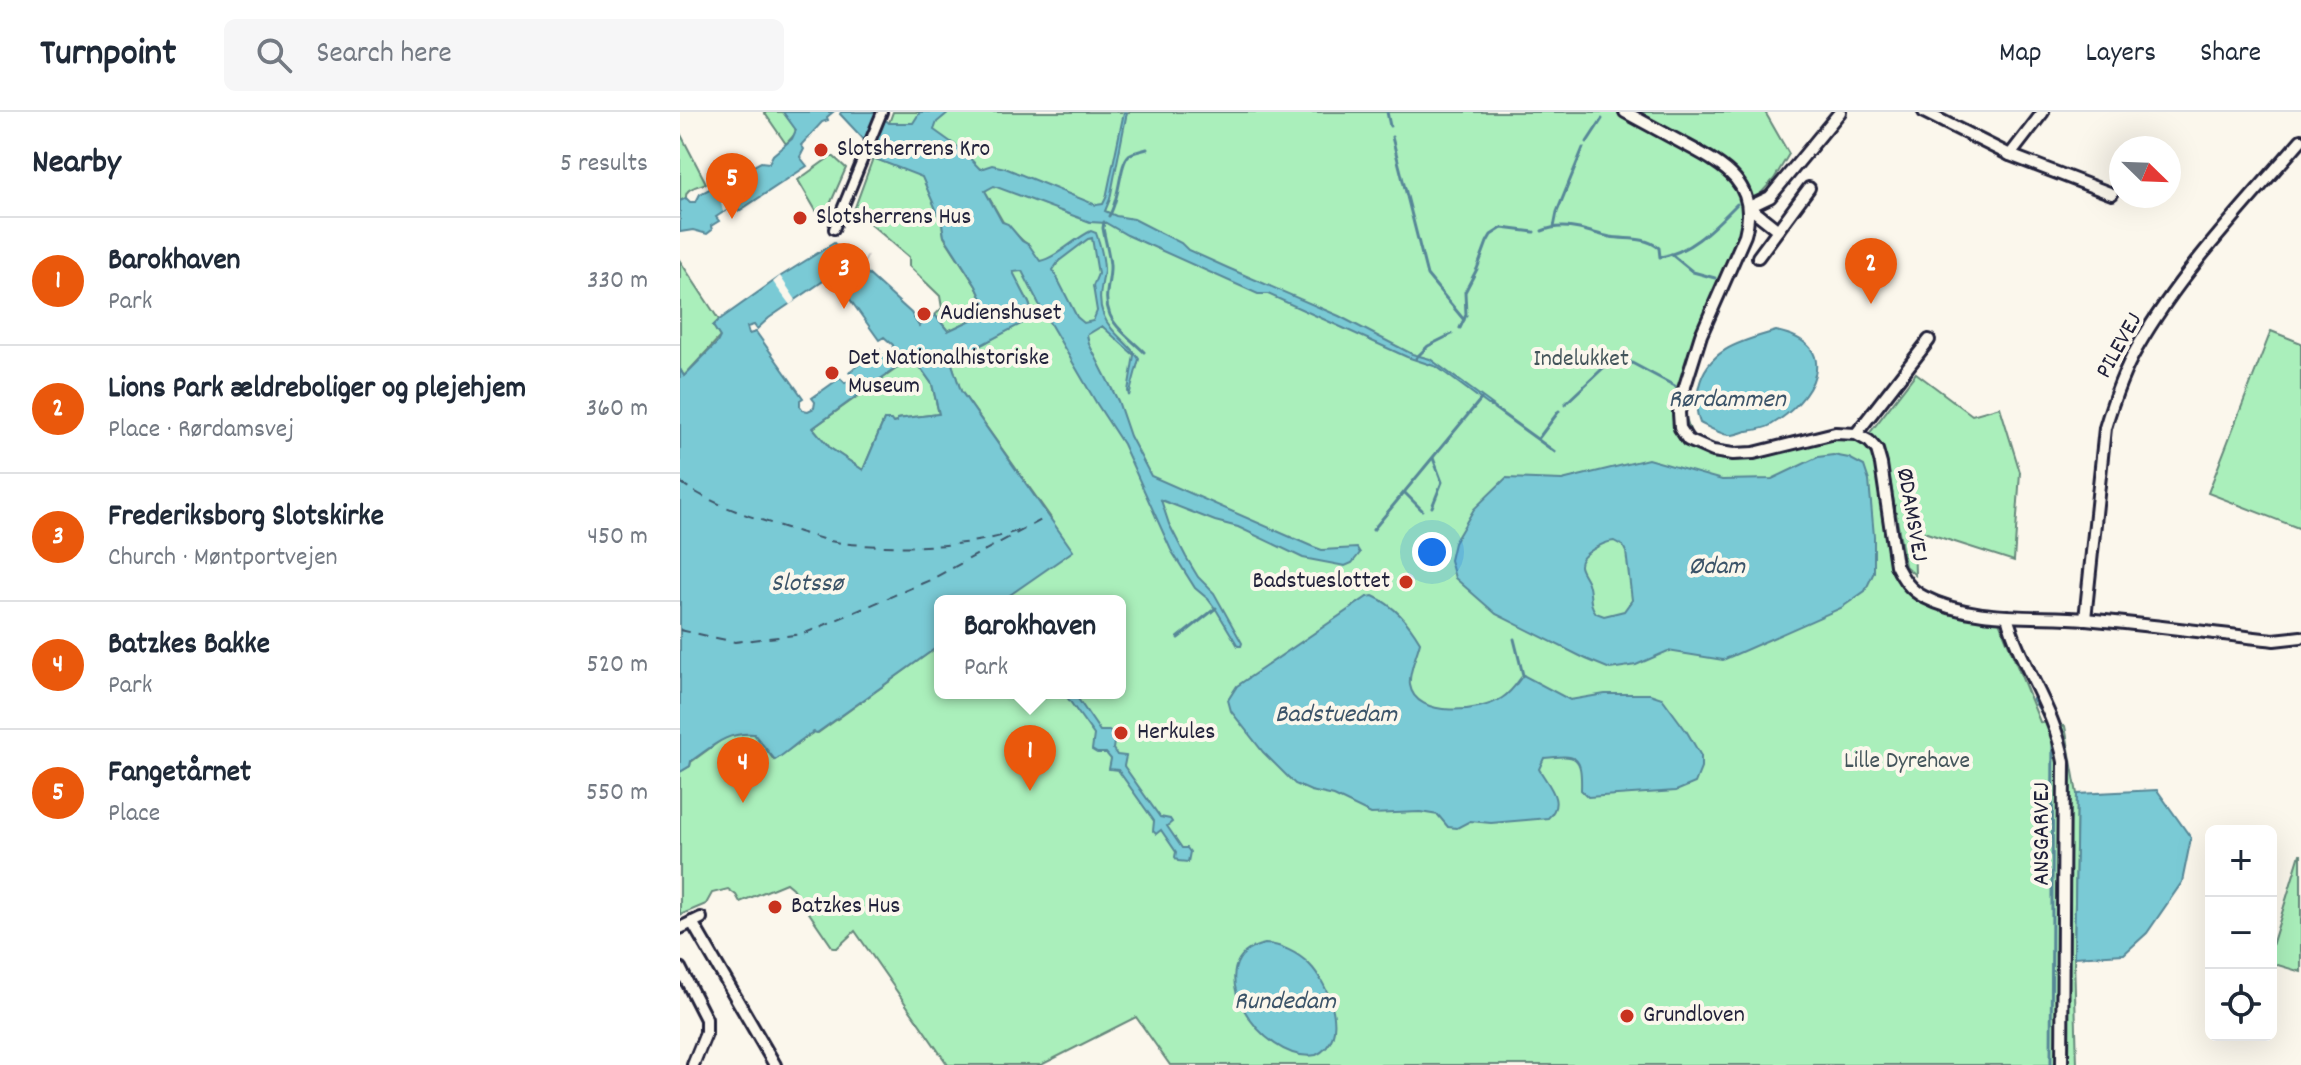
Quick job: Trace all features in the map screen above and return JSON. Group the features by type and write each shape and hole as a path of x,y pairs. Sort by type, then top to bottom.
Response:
{"street":[{"path":"834,229 882,112"},
{"path":"1625,112 1733,174 1749,207 1745,235 1701,335 1681,399 1680,428 1688,440 1713,451 1733,454 1754,453 1835,433 1856,434 1929,340"},
{"path":"1749,207 1770,197 1840,112"},
{"path":"1924,112 2010,155 2109,193"},
{"path":"2010,155 2043,112"},
{"name":"PILEVEJ","path":"2085,619 2105,428 2136,348 2188,273 2301,140"},
{"path":"1758,257 1809,188"},
{"path":"1749,207 1778,230"},
{"name":"ØDAMSVEJ","path":"1856,434 1877,450 1896,565 1911,589 1925,597 1978,613 2085,619 2274,640 2301,637"},
{"name":"ANSGARVEJ","path":"2007,616 2012,634 2056,728 2064,762 2062,1065"},
{"path":"680,928 697,920 775,1065"},
{"path":"680,968 706,1019 706,1033 693,1065"}],"green space":[{"path":"764,112 783,112 795,128 796,133 786,144"},
{"path":"893,112 1765,112 1789,154 1774,179 1749,206 1748,221 1697,343 1684,412 1691,433 1700,443 1715,455 1731,460 1839,439 1854,440 1866,448 1874,457 1879,477 1891,566 1905,589 1922,603 1945,612 1998,619 2040,722 2065,726 2077,794 2074,957 2077,1065 1170,1065 1136,1017 1041,1065 948,1065 855,931 837,948 833,948 786,883 740,902 728,889 712,893 706,904 680,915 680,772 728,735 754,733 774,760 814,732 818,733 934,649 934,699 1126,699 1126,595 1005,595 1051,518 961,391 951,361 1033,317 1012,272 1029,245 1003,222 985,191 913,123 889,123"},
{"path":"680,133 706,183 690,189 686,198 680,201"},
{"path":"830,157 846,168 824,218 819,216 798,180"},
{"path":"873,158 922,176 942,223 944,237 985,305 982,315 948,331 935,315 942,308 940,296 909,266 909,257 854,210"},
{"path":"680,261 719,320 713,326 720,337 684,376 680,369"},
{"path":"2271,331 2301,343 2301,529 2208,493"},
{"path":"913,357 932,384 939,414 897,419 892,423 884,420 863,470 830,448 813,428"},
{"path":"1916,373 1972,415 2000,407 2020,472 2014,561 1914,529 1915,575 1905,566 1886,456 1881,445 1869,434"},
{"path":"2301,854 2301,972 2277,965 2277,929"}],"water":[{"path":"783,112 833,112 801,145 804,149 800,157 807,166 739,211 736,204 716,217 719,221 711,226 712,230 707,234 693,230 680,232 680,201 686,198 696,202 700,194 761,162 769,163 773,155 792,139 796,130"},
{"name":"Slotssø","path":"841,112 877,112 889,123 913,123 920,112 949,112 937,122 934,130 962,150 980,169 992,165 1005,168 1096,205 1103,204 1106,198 1124,112 1127,112 1105,211 1134,219 1181,243 1188,250 1339,316 1412,354 1430,359 1493,405 1491,407 1437,367 1407,357 1268,294 1258,294 1106,223 1090,222 994,186 985,191 1002,222 1029,245 1040,261 1091,231 1096,233 1104,267 1100,298 1103,314 1110,327 1139,359 1129,396 1134,355 1102,326 1087,335 1089,344 1151,476 1311,546 1322,550 1357,548 1360,553 1345,566 1303,558 1238,527 1161,500 1186,557 1198,577 1214,593 1242,643 1238,646 1217,611 1195,588 1171,550 1123,444 1022,271 1013,272 1034,317 951,361 961,391 1073,551 1010,595 934,595 934,649 775,760 754,734 735,735 720,741 680,772 680,369 684,376 717,343 720,337 713,326 719,320 834,243 911,313 919,326 935,315 948,331 982,315 985,305 944,236 942,223 922,177 873,158 877,146 869,140 867,143","holes":["1092,238 1098,274 1093,286 1097,311 1093,321 1084,323 1077,317 1053,270 1059,261","835,270 837,273 834,277 879,340 884,337 893,345 888,354 879,349 849,372 853,378 845,383 840,378 812,398 814,408 808,411 800,406 803,398 756,332 749,334 747,327 754,325 757,329 829,277 828,271","913,357 932,384 939,414 897,419 893,423 884,420 863,470 830,448 813,428"]},
{"name":"Rørdammen","path":"1776,331 1797,338 1810,348 1816,361 1815,374 1799,402 1771,425 1733,435 1700,423 1698,391 1710,363 1728,348"},
{"name":"Ødam","path":"1833,455 1849,458 1864,466 1869,481 1874,572 1865,591 1841,608 1723,660 1668,651 1636,665 1610,669 1496,614 1455,578 1450,560 1454,543 1474,509 1506,478 1562,480 1648,459 1722,480 1772,479 1818,457","holes":["1614,541 1623,546 1632,600 1624,611 1604,616 1596,613 1592,606 1581,562 1593,549 1604,544"]},
{"name":"Badstuedam","path":"1373,596 1400,615 1420,642 1411,670 1410,685 1415,696 1424,703 1450,710 1480,707 1505,696 1523,675 1570,700 1605,694 1650,694 1662,698 1701,756 1701,768 1695,783 1676,791 1588,797 1581,790 1580,770 1575,759 1564,756 1544,758 1539,769 1551,787 1555,800 1553,812 1548,818 1491,823 1470,821 1457,828 1448,827 1438,815 1420,812 1371,814 1334,796 1295,784 1263,752 1231,711 1228,700 1237,686 1367,597"},
{"path":"1068,699 1078,699 1100,731 1115,735 1113,749 1117,755 1126,756 1124,766 1160,817 1172,822 1167,826 1182,848 1190,852 1188,862 1178,861 1176,852 1161,830 1156,834 1153,831 1154,821 1118,770 1109,769 1111,759 1106,753 1092,750 1094,735"},
{"path":"2157,790 2191,838 2182,882 2147,933 2124,954 2074,957 2077,794"},
{"name":"Rundedam","path":"1265,944 1283,947 1300,956 1316,973 1329,997 1334,1024 1332,1037 1327,1047 1316,1055 1295,1054 1275,1044 1257,1028 1243,1008 1235,988 1235,969 1245,953"}],"pier":[{"path":"734,175 736,184 730,208 723,212 721,203 727,186 726,179"},
{"path":"780,276 796,300 790,305 773,282"}],"waterway":[{"path":"1387,112 1390,126"},
{"path":"1587,142 1602,119"},
{"path":"1392,137 1427,275 1464,320"},
{"path":"1554,227 1583,148"},
{"path":"1109,216 1126,160 1131,154 1147,149"},
{"path":"1542,231 1568,227 1610,237 1641,240 1659,248 1660,257 1693,244 1737,204"},
{"path":"1104,222 1110,265 1107,295 1110,315 1125,335 1144,352"},
{"path":"1460,328 1466,315 1465,292 1491,235 1502,228 1534,232"},
{"path":"1671,254 1693,272 1715,278"},
{"path":"1416,358 1428,346 1452,334"},
{"path":"1565,404 1617,355 1675,386"},
{"path":"1373,530 1481,399"},
{"path":"1490,405 1555,452"},
{"path":"1538,439 1559,411"},
{"path":"1432,507 1442,482 1433,458"},
{"path":"1405,493 1422,510"},
{"path":"1178,638 1216,608"},
{"path":"1514,639 1523,675"},
{"path":"2033,699 2048,723"},
{"path":"2051,1065 2053,737"}],"ferry route":[{"path":"680,482 737,512 841,543 885,546 959,544 1024,528"},
{"path":"680,630 735,642 803,634 930,580 1043,519"}],"place":[{"name":"Slotsherrens Kro","path":"821,150"},
{"name":"Slotsherrens Hus","path":"800,218"},
{"name":"Fangetårnet","path":"732,219"},
{"name":"Lions Park ældreboliger og plejehjem","path":"1871,304"},
{"name":"Frederiksborg Slotskirke","path":"844,309"},
{"name":"Audienshuset","path":"924,314"},
{"name":"Det Nationalhistoriske Museum","path":"832,373"},
{"name":"Badstueslottet","path":"1406,582"},
{"name":"Herkules","path":"1121,733"},
{"name":"Barokhaven","path":"1030,791"},
{"name":"Batzkes Bakke","path":"743,803"},
{"name":"Batzkes Hus","path":"775,907"},
{"name":"Grundloven","path":"1627,1016"}],"park label":[{"name":"Indelukket","path":"1581,360"},
{"name":"Lille Dyrehave","path":"1907,762"}]}
